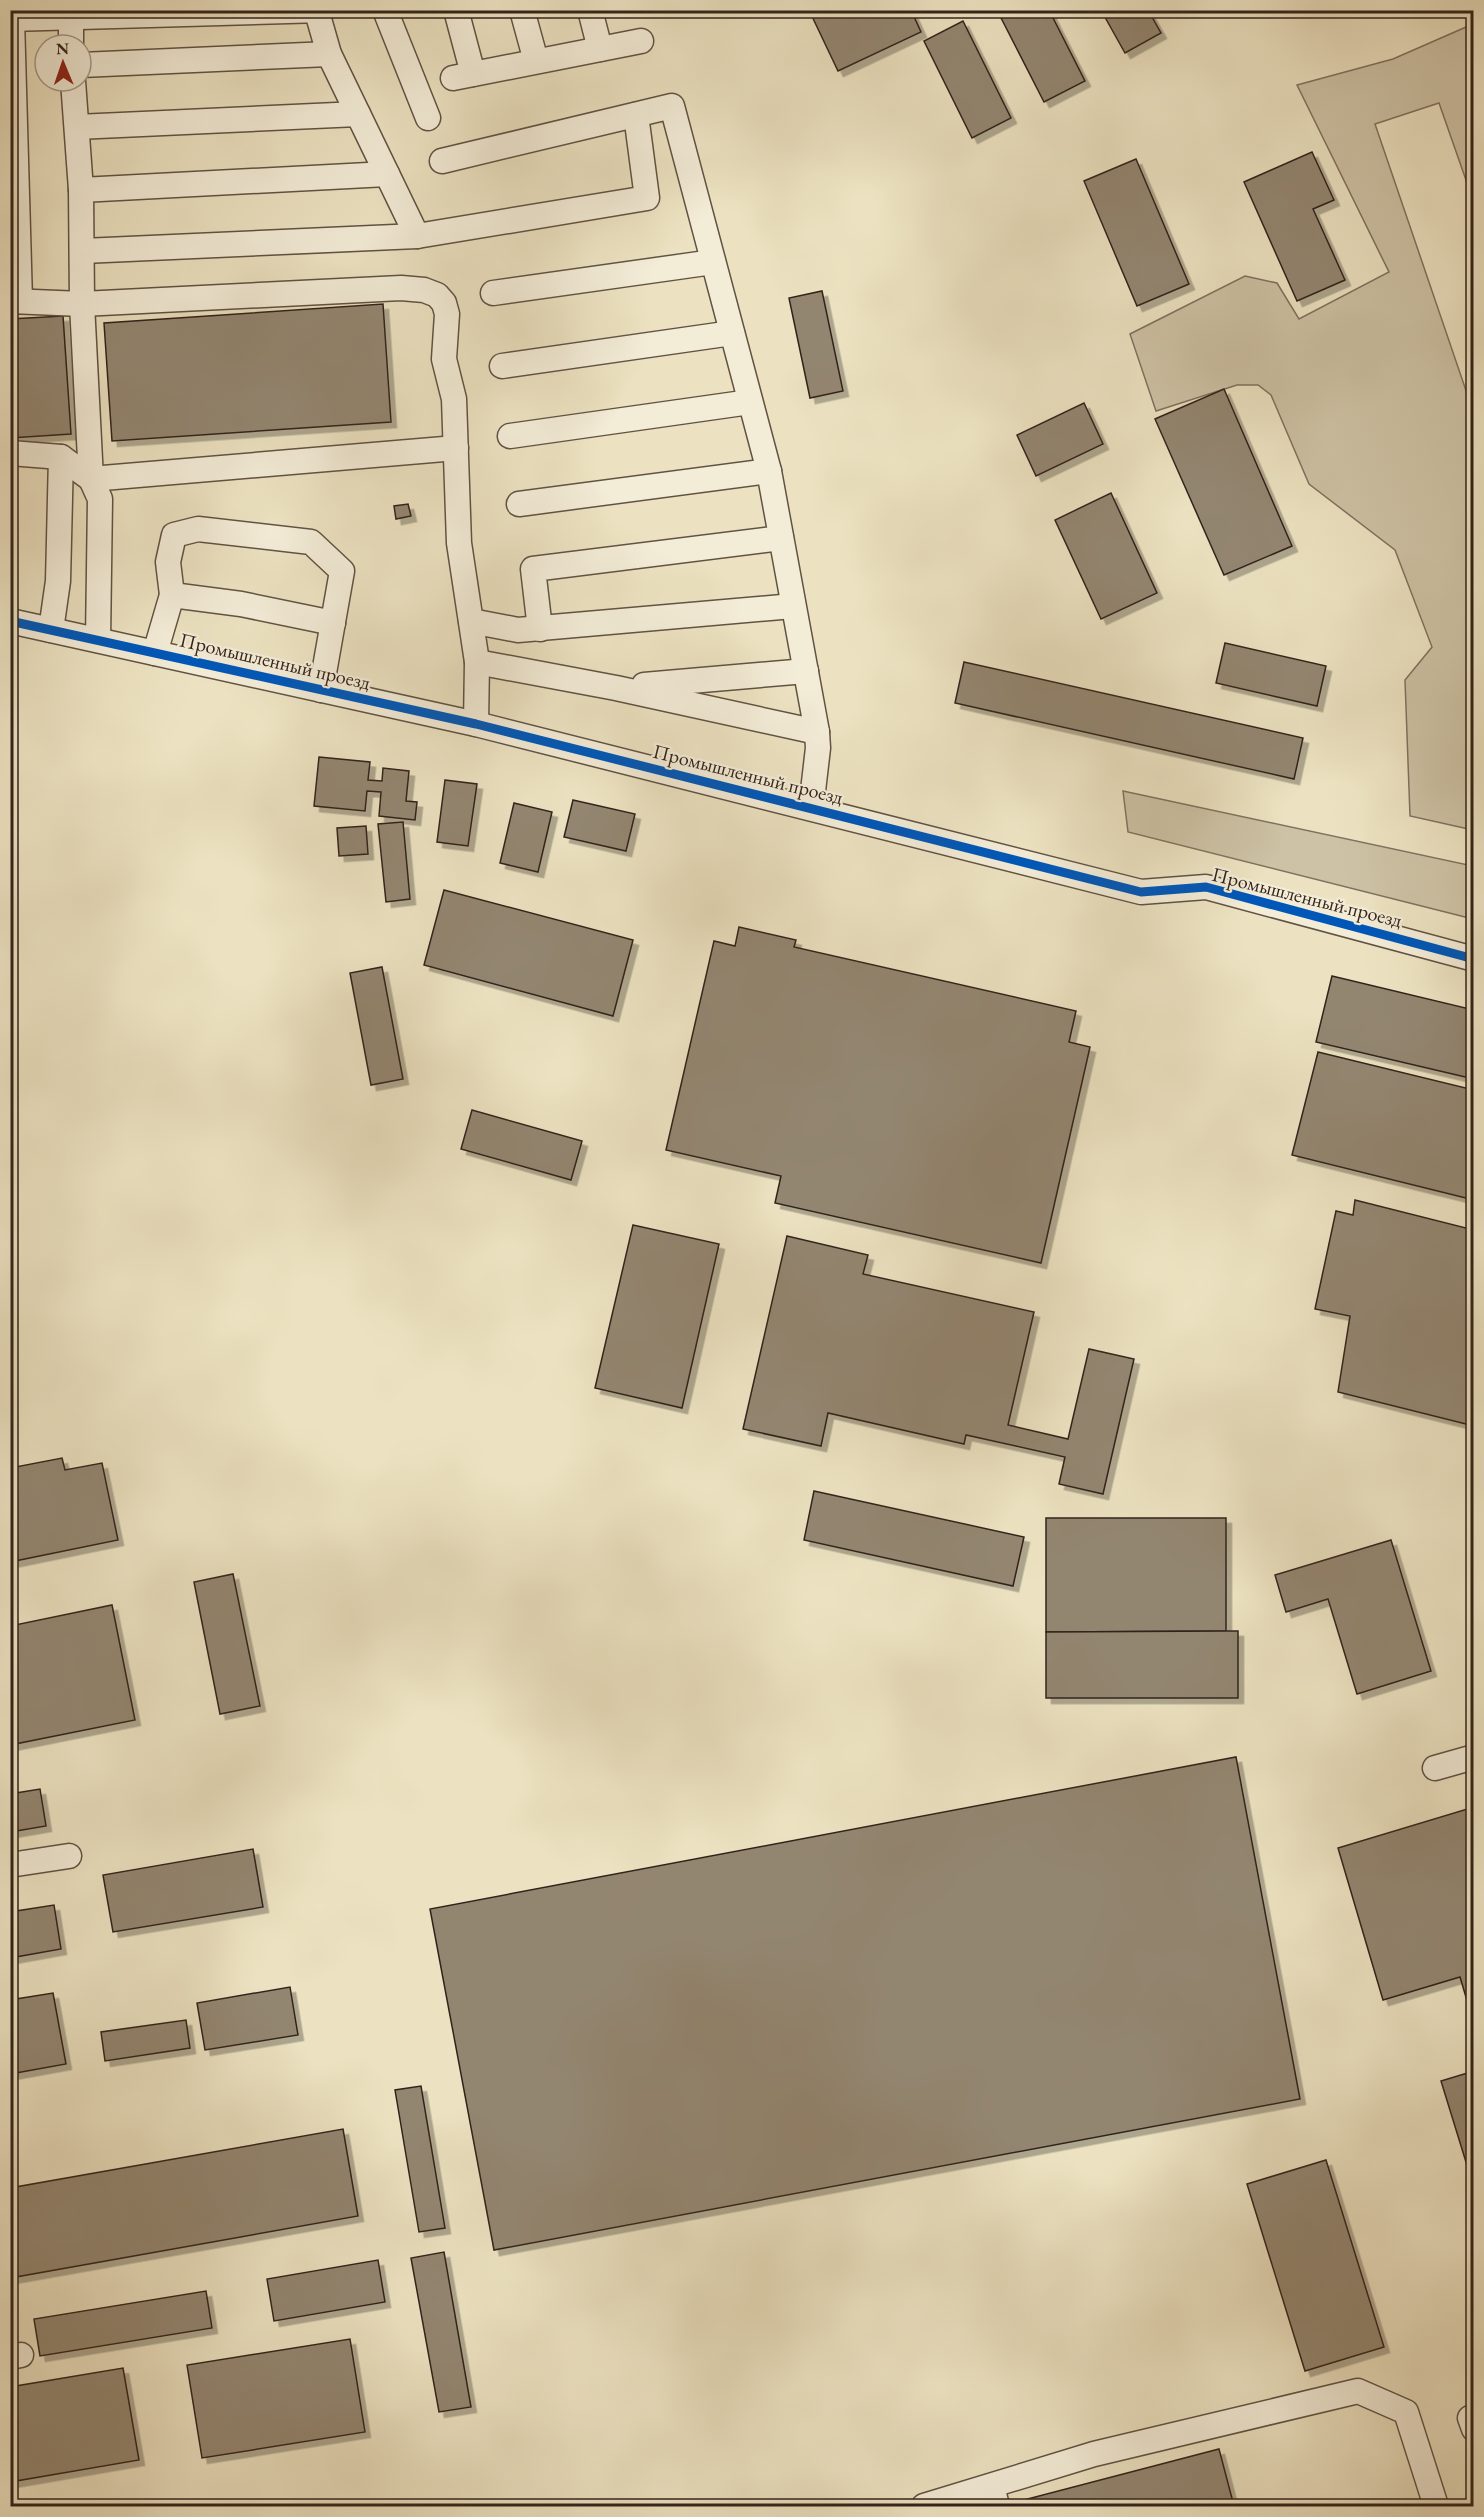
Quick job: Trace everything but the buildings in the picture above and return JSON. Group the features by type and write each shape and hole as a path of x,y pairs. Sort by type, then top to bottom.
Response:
{"street":[{"path":"385,10 428,118"},
{"path":"456,10 463,76 641,41"},
{"path":"522,10 536,62"},
{"path":"590,10 600,48"},
{"path":"417,236 329,54 320,11 11,19 15,301 82,304 401,288 424,290 437,295 444,303 447,314 444,359 454,399 459,543 477,662 477,724"},
{"path":"71,19 71,33"},
{"path":"93,64 329,54"},
{"path":"74,93 81,190 82,304 91,478 100,499 98,640"},
{"path":"442,161 672,106 769,471 817,732 818,748 811,808"},
{"path":"77,127 358,114"},
{"path":"83,251 417,236 647,198 636,115"},
{"path":"81,190 387,174"},
{"path":"493,293 714,262"},
{"path":"502,366 732,333"},
{"path":"510,436 750,402"},
{"path":"10,453 61,458 91,478 308,462 398,451 456,448"},
{"path":"51,630 58,581 61,458"},
{"path":"519,504 769,471"},
{"path":"155,653 172,595 168,562 174,535 198,529 311,542 342,571 321,690"},
{"path":"511,669 529,630 533,568 781,538"},
{"path":"172,595 241,604 333,623"},
{"path":"471,621 529,630 794,606"},
{"name":"Промышленный проезд","path":"10,621 477,724 1142,892 1206,887 1473,959"},
{"path":"477,662 616,688 817,732"},
{"path":"616,688 806,671"},
{"path":"1435,1768 1473,1757"},
{"path":"10,1865 69,1856"},
{"path":"924,2506 994,2496 1094,2454 1358,2391 1406,2412 1436,2506"}],"shaded area":[{"path":"1473,24 1473,200 1439,103 1375,124 1473,411 1473,830 1410,816 1405,680 1432,647 1395,550 1309,484 1271,395 1258,385 1237,385 1156,411 1130,334 1245,276 1277,283 1299,319 1389,272 1297,85 1393,59"},
{"path":"1123,791 1473,866 1473,919 1128,832"}],"cycle path":[{"path":"10,621 476,724 1141,892 1206,887 1474,959"}]}
